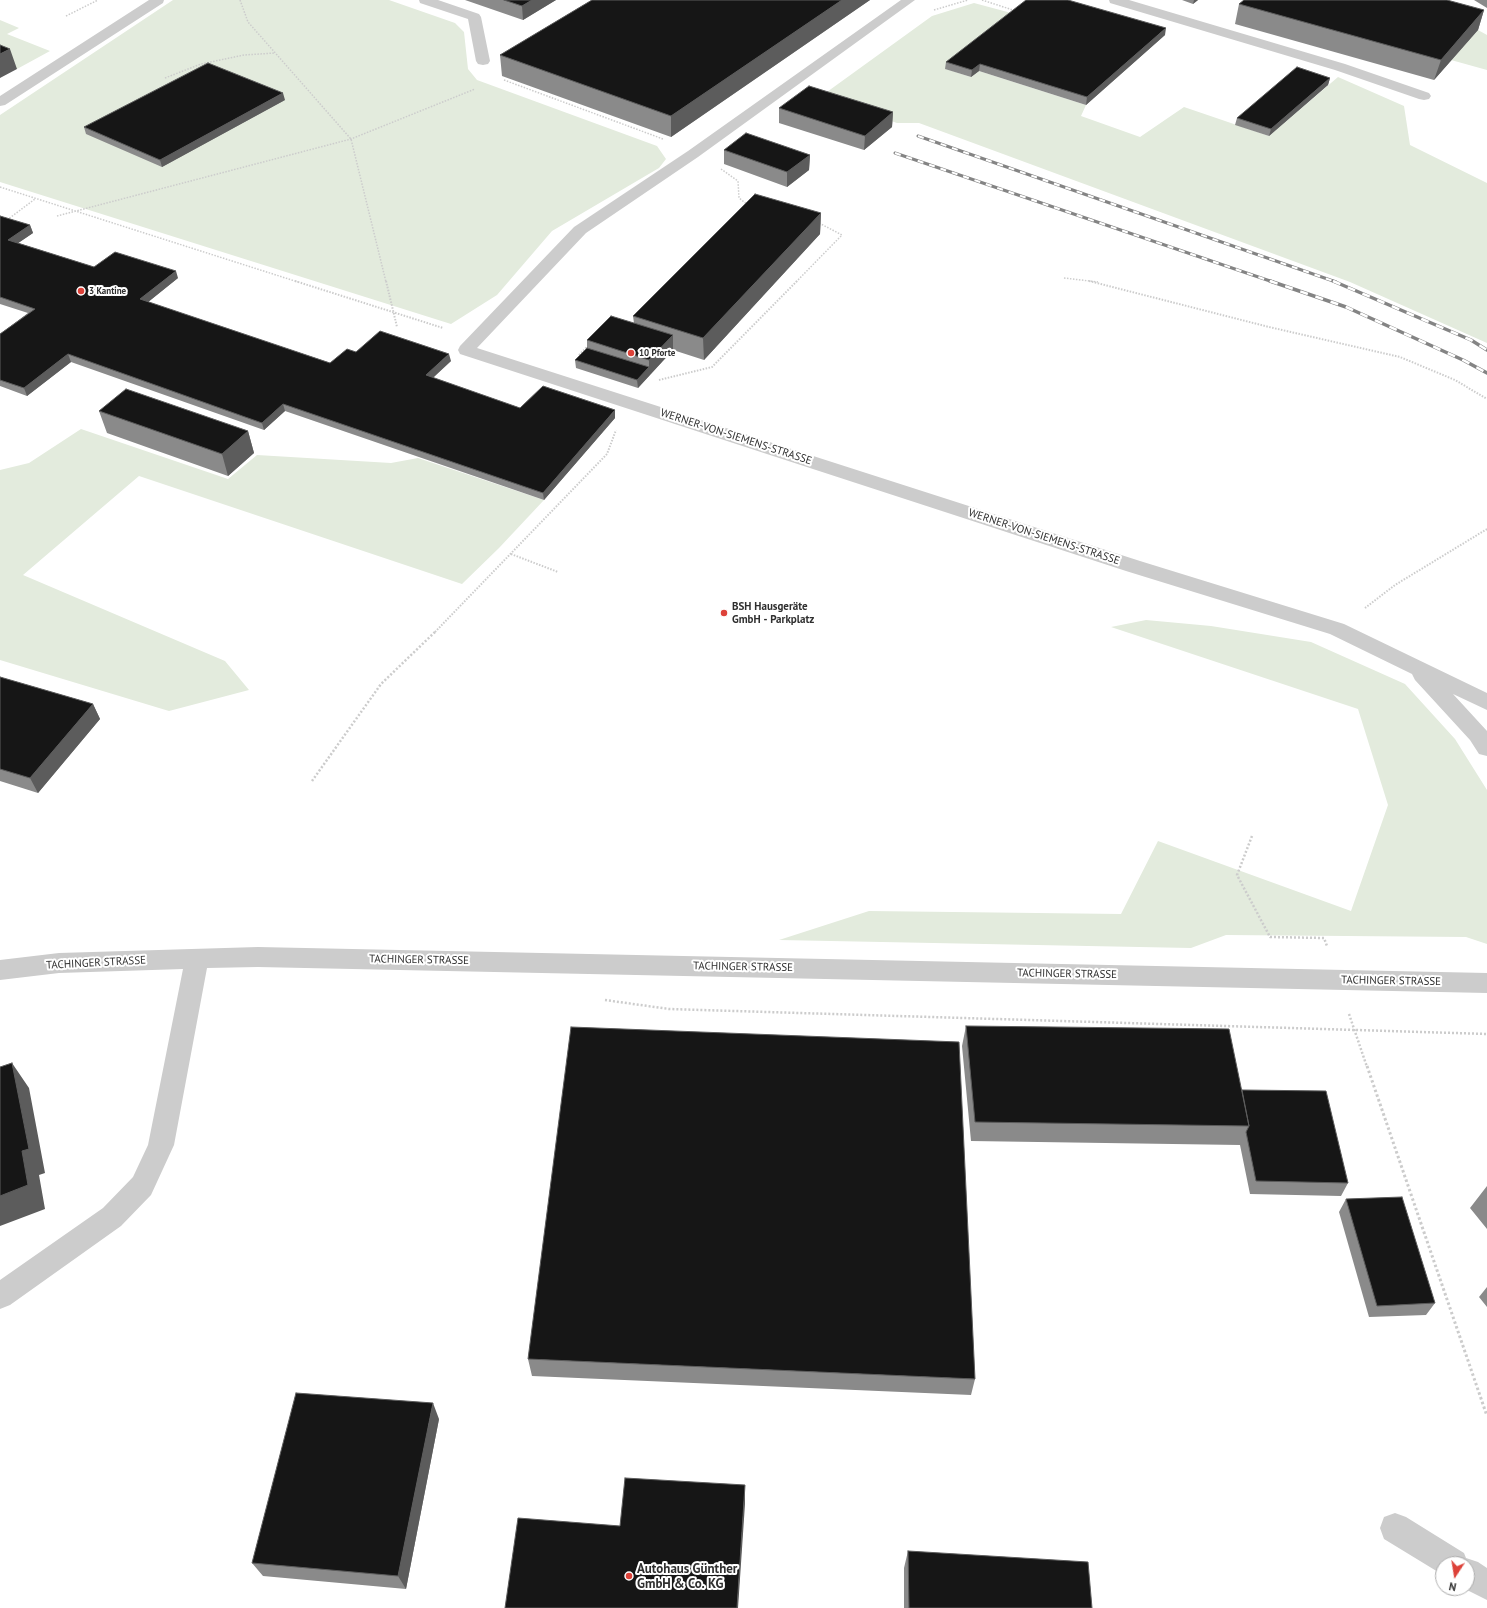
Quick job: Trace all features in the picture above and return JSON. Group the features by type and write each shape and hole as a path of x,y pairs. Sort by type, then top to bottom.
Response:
{"street":[{"path":"0,102 158,0"},
{"path":"424,0 474,17 483,61"},
{"path":"696,151 909,0"},
{"path":"1115,0 1340,67 1424,96"},
{"name":"WERNER-VON-SIEMENS-STRASSE","path":"696,151 580,230 466,350 1133,566 1337,629 1487,702"},
{"path":"1411,664 1478,734 1487,748"},
{"name":"TACHINGER STRASSE","path":"0,970 59,964 258,957 1487,983"},
{"path":"0,1296 112,1217 142,1186 161,1145 197,959"},
{"path":"1395,1528 1440,1556"},
{"path":"1475,1578 1487,1585"}],"path":[{"path":"66,16 98,0"},
{"path":"240,0 248,22 352,139 397,327"},
{"path":"982,0 1019,12"},
{"path":"165,78 201,64 244,55 275,54"},
{"path":"503,80 718,160 717,167 738,181 739,198 747,205 755,206"},
{"path":"57,216 352,139 477,88"},
{"path":"0,187 74,212 393,312"},
{"path":"3,223 36,199"},
{"path":"312,780 382,684 511,554 607,454 617,427 657,381 712,367 842,235 816,222"},
{"path":"1064,278 1098,282 1268,327 1400,357 1455,380 1487,399"},
{"path":"576,359 591,343"},
{"path":"1337,629 1395,585 1487,529"},
{"path":"511,554 558,572"},
{"path":"1252,836 1237,875 1270,937 1324,938 1338,980"},
{"path":"599,999 669,1009 1487,1034"},
{"path":"1354,1030 1487,1416"}],"shaded area":[{"path":"173,0 389,0 455,23 464,32 468,69 477,80 657,146 666,159 659,168 552,231 497,295 451,324 0,182 0,115"},
{"path":"974,3 1015,14 946,69 971,77 979,71 1086,105 1081,116 1140,137 1184,107 1269,136 1338,77 1404,106 1410,145 1487,183 1487,343 1350,282 919,123 897,123 820,97 932,16"},
{"path":"0,20 19,28 7,34 50,51 17,69 0,62"},
{"path":"1478,30 1487,35 1487,70 1451,60"},
{"path":"81,429 228,479 257,455 391,463 418,458 544,500 499,548 462,584 139,476 23,575 225,661 249,690 169,711 0,660 0,470 29,463"},
{"path":"1146,620 1211,626 1311,642 1405,684 1455,739 1487,790 1487,944 1466,937 1226,935 1191,948 779,940 869,911 1121,914 1158,841 1351,911 1388,805 1358,709 1111,627"}],"building":[{"path":"504,0 532,0 522,6"},
{"path":"592,0 842,0 671,116 500,55"},
{"path":"1026,0 1068,0 1166,28 1087,97 980,64 972,70 946,62"},
{"path":"1244,0 1447,0 1484,10 1441,60 1239,4"},
{"path":"0,45 10,49 0,54"},
{"path":"208,63 283,93 160,160 84,127"},
{"path":"1297,67 1330,78 1271,129 1237,118"},
{"path":"809,86 893,112 865,136 779,108"},
{"path":"746,133 810,155 787,172 724,150"},
{"path":"755,194 821,213 703,338 633,316"},
{"path":"0,216 30,225 8,240 94,267 115,252 176,271 140,299 330,363 347,349 356,352 380,331 449,354 426,375 520,408 543,386 615,410 543,493 283,404 262,423 68,354 24,388 0,380 0,334 35,309 0,297"},
{"path":"611,316 673,335 649,360 587,340"},
{"path":"587,348 649,367 637,380 575,360"},
{"path":"126,389 248,431 222,454 99,411"},
{"path":"0,677 93,704 30,778 0,769"},
{"path":"966,1026 1229,1029 1249,1126 975,1122"},
{"path":"571,1027 959,1042 975,1379 528,1359"},
{"path":"12,1063 29,1149 22,1151 28,1185 0,1196 0,1067"},
{"path":"1242,1090 1326,1091 1348,1183 1256,1181 1246,1132 1249,1126"},
{"path":"1402,1197 1435,1303 1377,1306 1346,1199"},
{"path":"296,1393 433,1403 398,1576 252,1563"},
{"name":"Autohaus Günther GmbH & Co. KG","path":"625,1478 745,1485 737,1608 505,1608 518,1518 620,1526"},
{"path":"908,1551 1088,1562 1092,1608 909,1608"}],"railway":[{"path":"918,136 1336,282"},
{"path":"895,153 1273,282"},
{"path":"1270,281 1346,307 1463,360 1487,373"},
{"path":"1333,281 1471,340 1487,350"}],"place":[{"name":"3 Kantine","path":"81,291"},
{"name":"10 Pforte","path":"631,353"},
{"name":"BSH Hausgeräte GmbH - Parkplatz","path":"724,613"},
{"name":"Autohaus Günther GmbH & Co. KG","path":"629,1576"}]}
